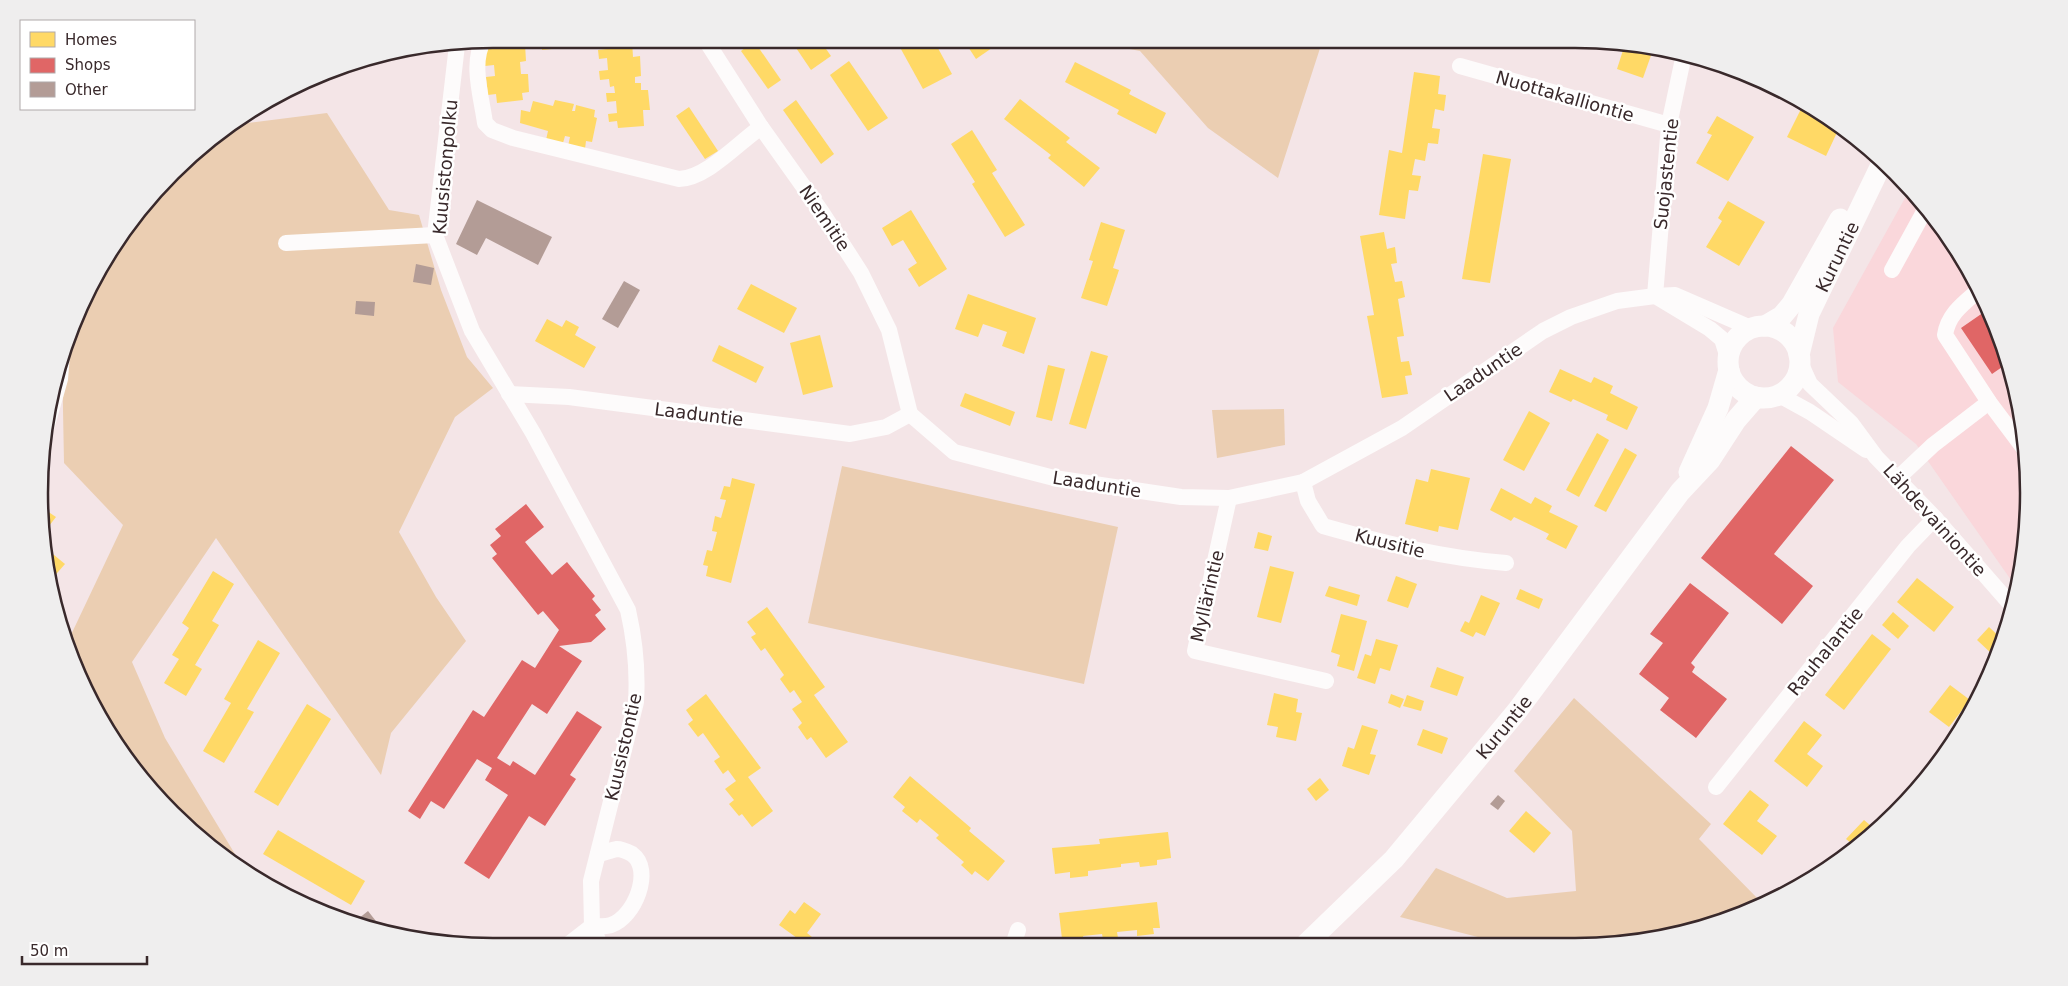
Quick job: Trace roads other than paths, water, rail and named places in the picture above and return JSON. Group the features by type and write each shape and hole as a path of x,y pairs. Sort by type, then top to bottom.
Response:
{"main road":[{"name":"Kuruntie","path":"1758,327 1782,316 1792,304 1847,206 1875,164"},
{"name":"Kuruntie","path":"1800,358 1809,314 1880,168"},
{"path":"1758,327 1777,328 1788,334 1795,344 1800,358 1795,381 1779,395 1767,398 1756,397 1738,387 1728,364 1735,340 1758,327"},
{"name":"Kuruntie","path":"1680,492 1718,408 1728,364"},
{"name":"Kuruntie","path":"1312,938 1394,858 1517,711 1680,492 1710,460 1736,420 1756,397"}],"street":[{"path":"482,48 478,63 485,123 492,130 513,138 679,179 690,178 707,169 762,126"},
{"name":"Niemitie","path":"711,48 861,273 889,330 910,414"},
{"name":"Kuusistonpolku","path":"456,49 435,235 472,331 509,394"},
{"name":"Suojastentie","path":"1655,296 1669,125 1682,61"},
{"name":"Nuottakalliontie","path":"1460,66 1669,125"},
{"path":"1892,270 1922,215"},
{"path":"286,243 435,235"},
{"path":"1974,294 1959,306 1947,324 1945,335 1989,402 2018,440"},
{"name":"Laaduntie","path":"509,394 569,397 850,434 886,427 910,414 954,452 1054,478 1181,497 1229,498 1303,482 1402,428 1543,331 1570,317 1616,301 1675,295 1758,327"},
{"path":"1655,296 1722,339 1728,364"},
{"name":"Lähdevainiontie","path":"1800,358 1810,384 1851,422 1876,456 1935,518 2007,599"},
{"name":"Kuusistontie","path":"509,394 628,610 635,642 638,680 636,702 591,881 592,926 597,938"},
{"name":"Lähdevainiontie","path":"1779,395 1810,412 1876,456"},
{"path":"1898,478 1927,451 1989,402"},
{"name":"Kuusitie","path":"1303,482 1308,501 1323,526 1459,559 1506,563"},
{"name":"Myllärintie","path":"1229,498 1195,651 1326,681"},
{"name":"Rauhalantie","path":"1716,787 1908,546 1935,518"},
{"path":"577,938 592,926 612,925 625,914 636,899 642,869 639,859 628,852 618,849 598,854"}]}
